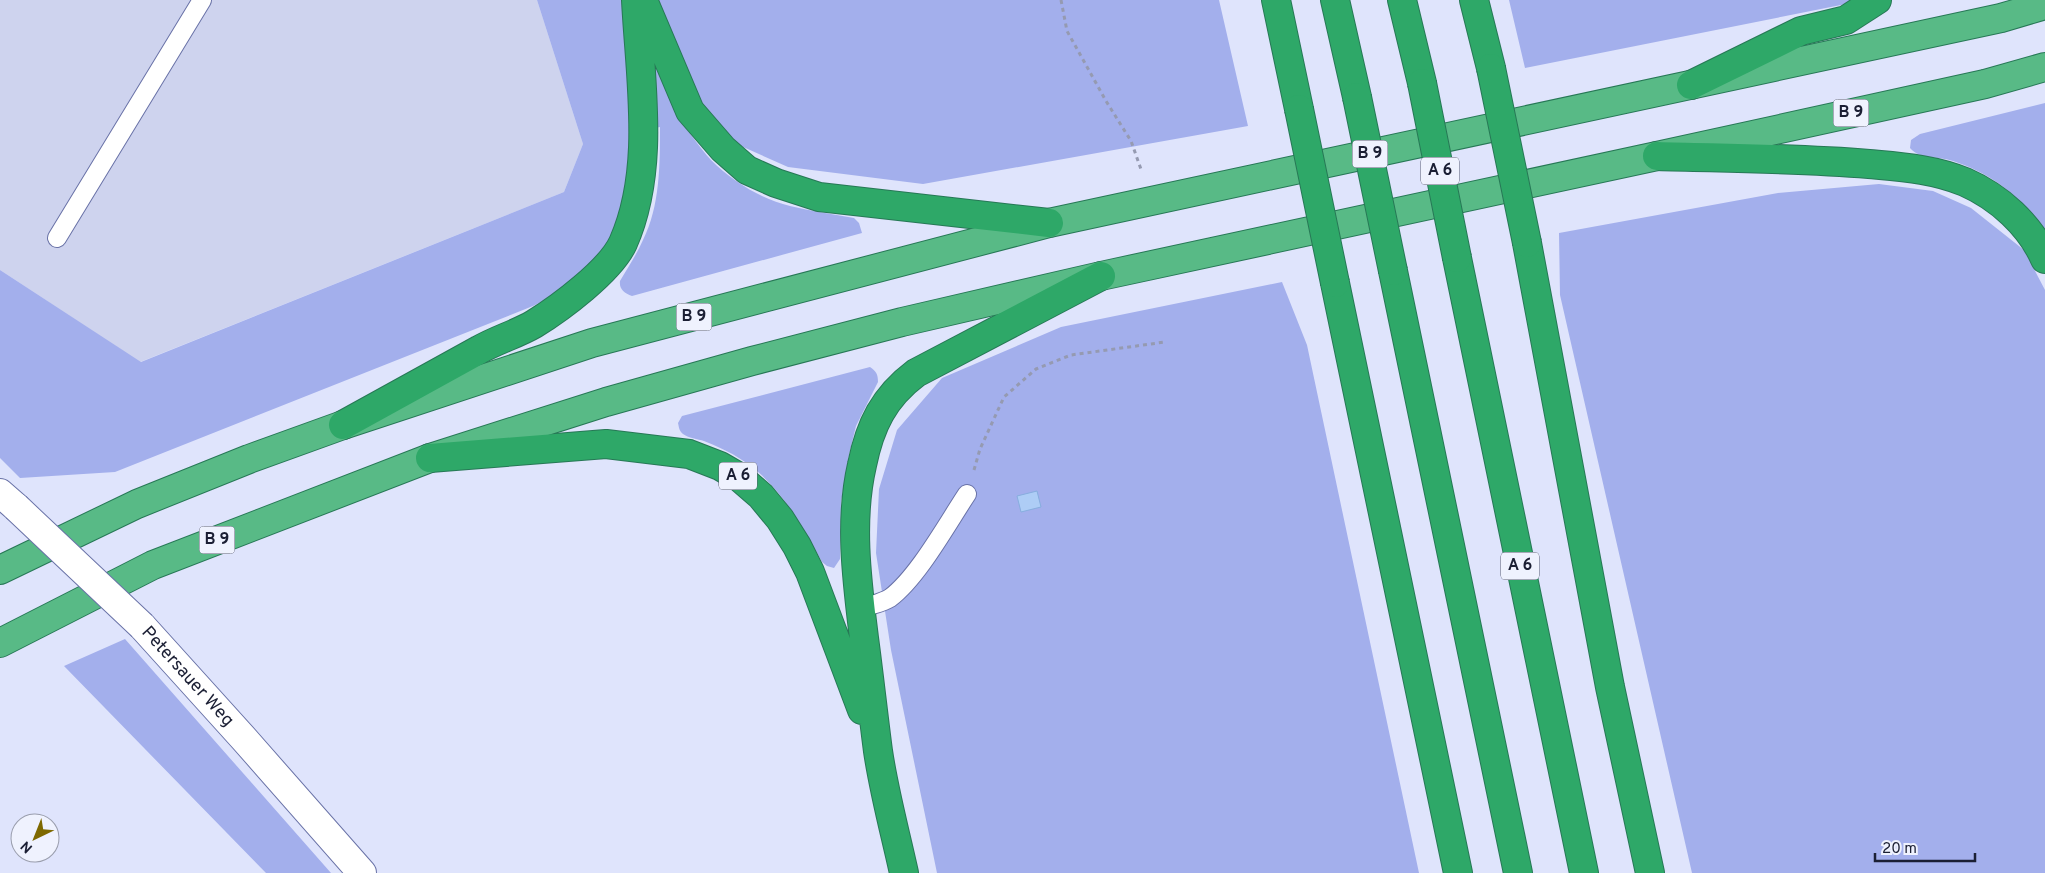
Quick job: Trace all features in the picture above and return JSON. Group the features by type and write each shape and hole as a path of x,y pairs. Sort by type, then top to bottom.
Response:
{"highway":[{"name":"B 9","path":"343,425 494,341 533,325 571,298 608,266 622,245 633,214 641,176 644,142 636,0"},
{"path":"643,0 690,111 723,149 748,170 776,183 819,197 1049,224"},
{"path":"1276,0 1458,873"},
{"path":"1335,0 1357,97 1518,873"},
{"name":"A 6","path":"1402,0 1422,83 1584,873"},
{"path":"1474,0 1492,68 1527,243 1610,687 1650,873"},
{"name":"B 9","path":"1692,85 1800,31 1846,20 1877,0"},
{"name":"B 9","path":"0,570 137,504 249,459 343,425 592,343 1049,224 2001,18 2045,5"},
{"name":"B 9","path":"0,643 153,565 430,458 606,402 902,322 1101,276 1976,86 2045,67"},
{"path":"1657,156 1833,161 1923,169 1964,182 1994,198 2016,218 2040,247 2045,259"},
{"name":"B 9","path":"878,752 860,609 855,542 856,503 862,464 873,429 884,404 899,386 916,373 1101,276"},
{"name":"A 6","path":"430,458 606,444 689,454 720,466 739,477 761,496 780,519 806,564 878,752"},
{"path":"878,752 904,873"}],"street":[{"name":"Petersauer Weg","path":"8,500 142,626 362,873"}],"lane":[{"path":"57,238 202,0"},
{"path":"860,609 888,599 902,586 929,552 967,494"}],"path":[{"path":"1061,0 1067,31 1131,141 1152,201"},
{"path":"967,494 980,449 1004,397 1036,369 1070,355 1166,342"}],"shaded area":[{"path":"0,0 537,0 583,144 564,192 140,362 0,270"},
{"path":"537,0 1219,0 1248,126 923,184 788,167 678,118 711,160 728,175 748,188 779,203 854,218 859,223 862,233 632,296 629,295 621,288 620,281 641,245 653,213 658,185 660,127 632,133 628,176 619,216 601,254 570,285 533,306 115,472 20,478 0,458 0,270 141,362 564,192 583,144"},
{"path":"1509,0 1851,0 1846,4 1525,68"},
{"path":"2045,103 2045,231 2016,197 1993,180 1967,166 1948,159 1919,154 1910,148 1911,140 1920,134"},
{"path":"1879,184 1933,191 1971,208 2024,250 2045,290 2045,873 1692,873 1560,295 1559,233 1778,193"},
{"path":"1282,282 1307,345 1419,873 937,873 891,650 876,553 879,489 897,430 942,378 1061,327"},
{"path":"870,367 876,373 878,382 856,426 849,455 841,502 840,559 834,568 822,562 788,506 767,480 733,454 685,435 679,429 678,423 682,416"},
{"path":"125,639 331,873 266,873 64,666"}],"building":[{"path":"1037,491 1041,507 1021,512 1017,496"}]}
